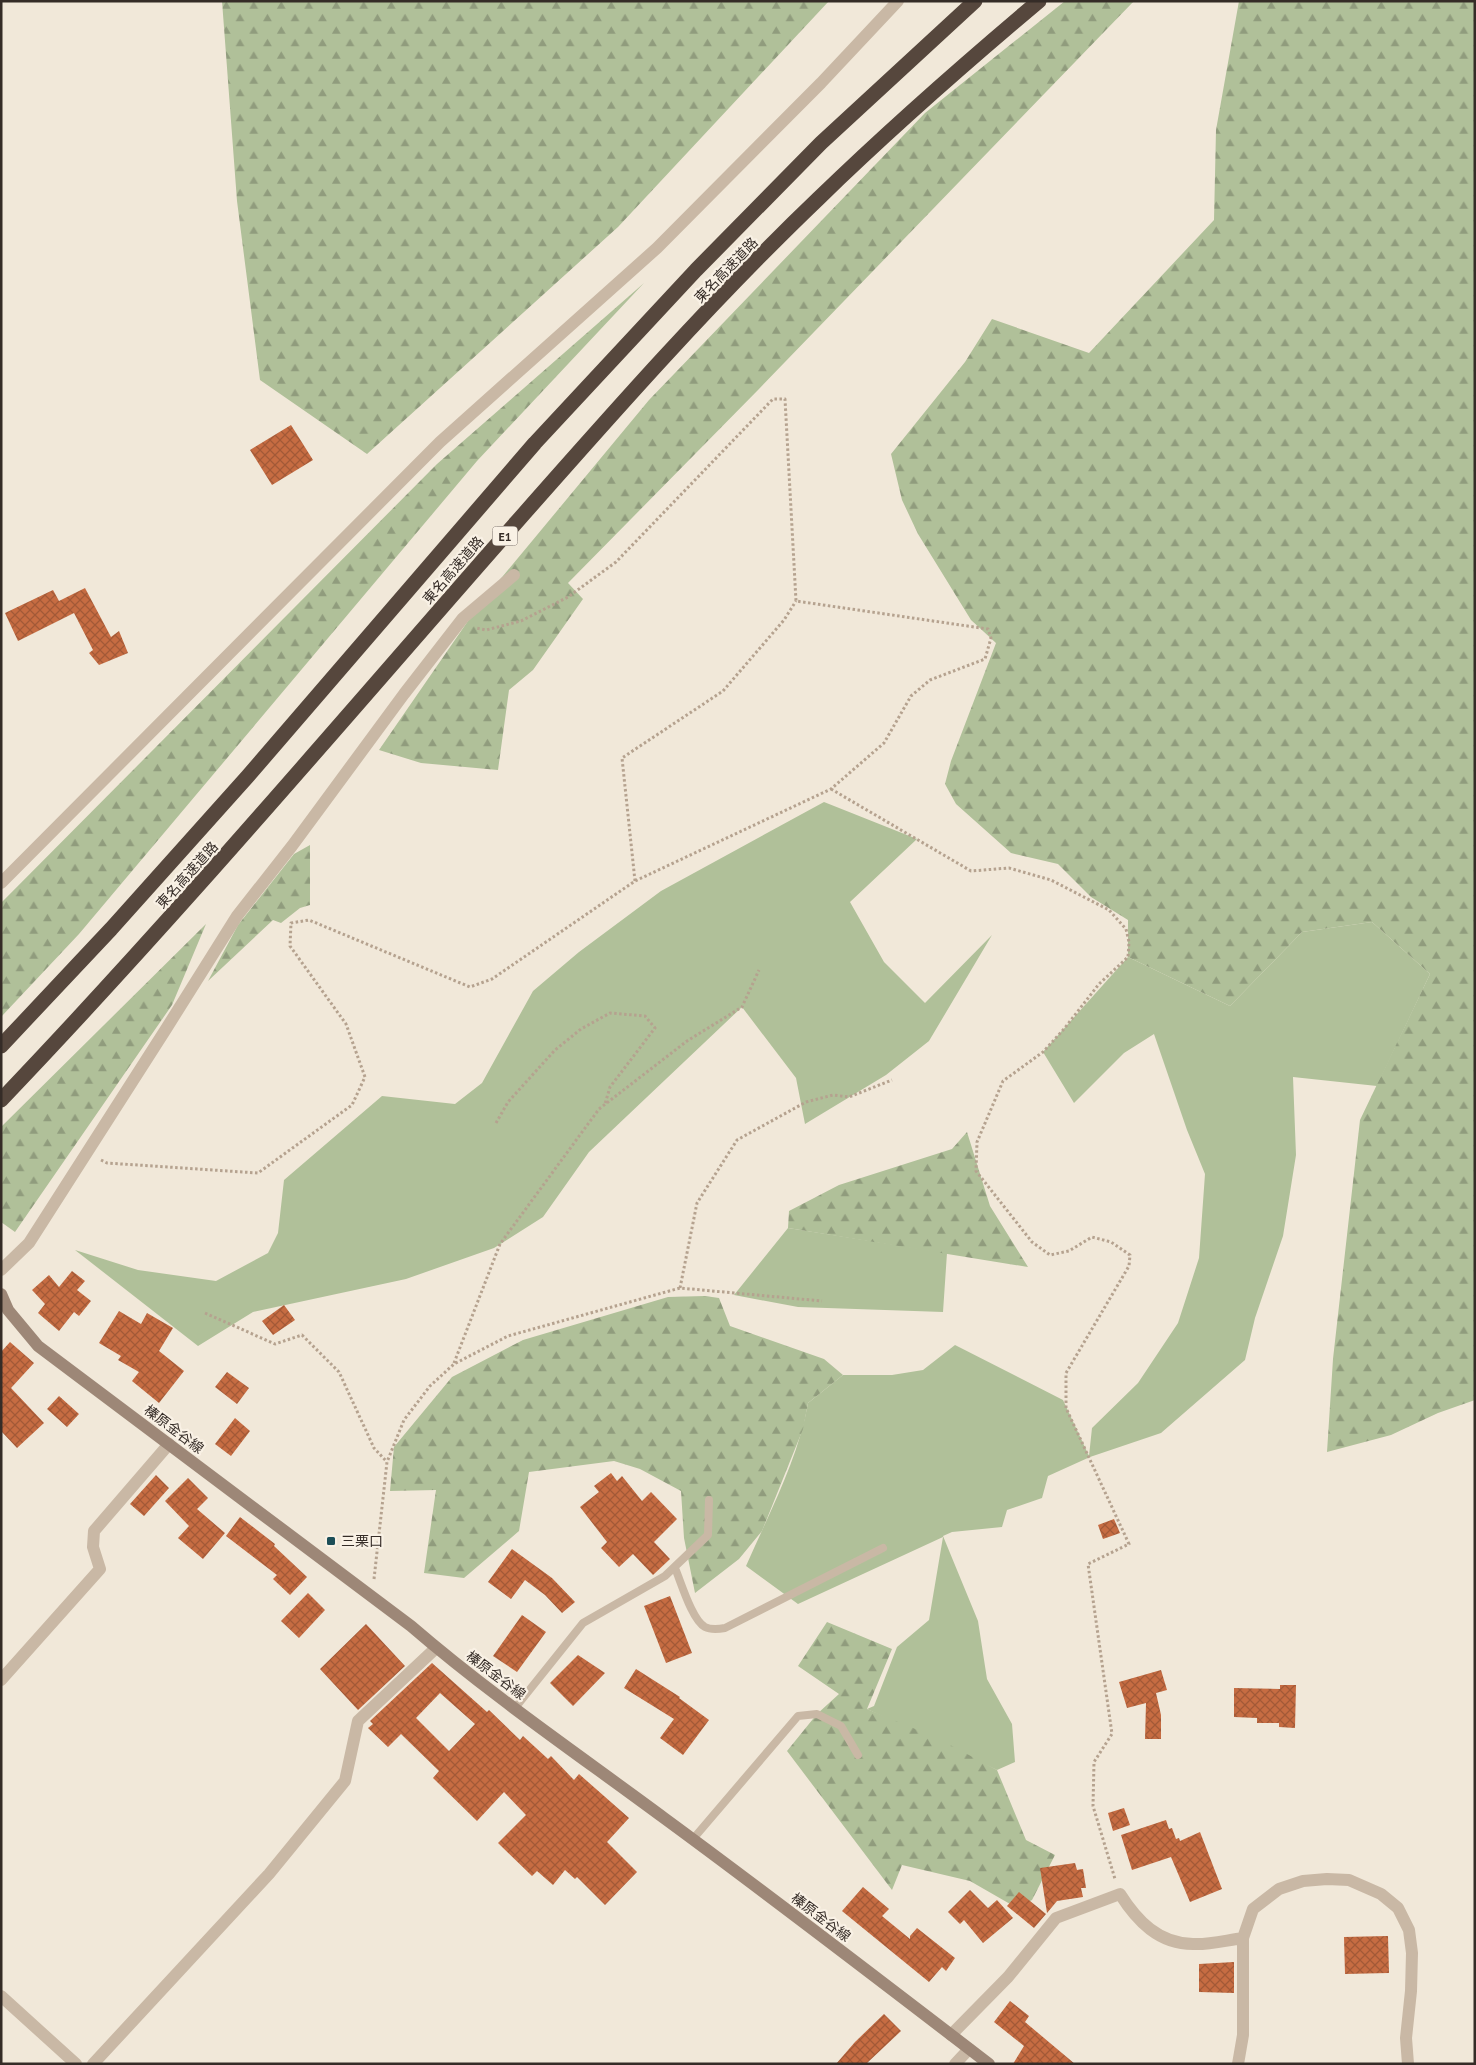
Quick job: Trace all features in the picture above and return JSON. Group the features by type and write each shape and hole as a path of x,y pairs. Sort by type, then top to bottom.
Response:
{"highway":[{"name":"東名高速道路","path":"1,1046 105,936 248,776 535,443 689,277 822,143 975,1"},
{"name":"東名高速道路","path":"1,1100 85,1013 222,862 568,464 720,298 865,154 970,59 1038,1"}],"main road":[{"name":"榛原金谷線","path":"1,1294 8,1310 38,1346 989,2064"}],"street":[{"path":"1,883 440,442 656,248 821,82 898,1"},
{"path":"1,1270 29,1243 237,916 292,846 404,694 463,618 514,575"},
{"path":"1,1680 100,1569 93,1547 94,1531 169,1444"},
{"path":"93,2064 269,1874 345,1781 358,1721 436,1648"},
{"path":"1238,2064 1243,2035 1243,1938 1253,1909 1279,1889 1303,1881 1349,1880 1381,1894 1398,1908 1409,1930 1412,1953 1411,1991 1406,2038 1408,2064"},
{"path":"951,2035 1008,1977 1056,1918 1120,1894 1131,1912 1149,1929 1167,1940 1193,1944 1243,1938"},
{"path":"1,1996 76,2064"},
{"path":"955,2064 969,2049"}],"lane":[{"path":"515,1708 583,1623 665,1576 708,1535 709,1500"},
{"path":"675,1568 696,1617 705,1627 715,1629 725,1628 883,1548"},
{"path":"693,1839 798,1716 817,1714 841,1726 858,1755"}],"path":[{"path":"458,625 486,630 521,621 568,597 616,562 773,399 785,399 796,601 784,620 723,691 622,758 635,882"},
{"path":"87,1153 107,1163 258,1173 352,1105 365,1077 346,1024 290,946 291,923 309,920 470,987 492,979 635,882 831,789 884,743 911,696 930,680 985,659 991,638 988,629 796,601"},
{"path":"831,789 971,870 1009,868 1050,880 1109,910 1126,929 1129,942 1128,956 1099,984 1044,1052 1003,1081 977,1142 976,1171 1032,1242 1050,1255 1069,1251 1092,1237 1111,1242 1130,1255 1129,1266 1066,1373 1066,1408 1129,1544 1088,1564 1112,1734 1094,1762 1093,1806 1120,1894"},
{"path":"454,1364 500,1244 599,1109 687,1041 742,1006 759,970"},
{"path":"496,1123 508,1102 555,1050 581,1029 610,1013 645,1016 655,1028 610,1087 605,1104"},
{"path":"680,1288 697,1203 737,1140 806,1102 833,1095 849,1098 892,1080"},
{"path":"372,1597 386,1462 404,1420 430,1386 454,1364 508,1336 680,1288 822,1301"},
{"path":"205,1313 275,1344 302,1335 339,1372 374,1448 386,1462"}],"green space":[{"path":"222,1 829,1 618,227 367,454 260,380 237,201"},
{"path":"1065,1 1134,1 758,390 568,583 583,599 533,670 509,690 498,770 421,763 379,750 479,605 649,400 925,113"},
{"path":"1239,1 1475,1 1475,1400 1438,1413 1391,1435 1327,1452 1333,1359 1360,1120 1430,974 1372,922 1302,932 1230,1006 1128,957 1128,920 1091,897 1058,864 1011,853 956,804 945,784 951,761 996,643 971,620 918,534 902,500 891,454 965,362 992,319 1089,353 1214,220 1216,130"},
{"path":"644,283 477,461 79,934 1,1017 1,903 437,464"},
{"path":"824,802 917,839 850,902 884,962 925,1003 992,935 929,1041 886,1075 805,1124 796,1078 742,1007 589,1152 543,1217 494,1248 406,1279 253,1312 198,1346 75,1250 138,1270 216,1281 268,1253 278,1233 284,1180 382,1096 455,1104 482,1083 533,991 579,952 661,891"},
{"path":"310,845 310,905 300,908 281,923 273,920 208,981 238,925 294,854"},
{"path":"1372,922 1430,974 1377,1086 1293,1077 1296,1155 1283,1236 1255,1318 1245,1360 1161,1433 1090,1457 1048,1476 1042,1498 1007,1510 1002,1527 952,1532 943,1536 978,1621 987,1679 1012,1724 1015,1762 997,1770 867,1709 874,1706 897,1647 929,1620 943,1537 798,1604 746,1566 790,1466 808,1403 843,1375 892,1375 923,1370 955,1345 1063,1400 1089,1456 1092,1428 1138,1383 1178,1323 1199,1258 1205,1174 1187,1130 1154,1034 1124,1053 1074,1103 1043,1052 1128,957 1230,1006 1302,932"},
{"path":"206,924 172,1005 15,1232 1,1222 1,1127"},
{"path":"967,1132 990,1206 1028,1267 788,1228 789,1211 839,1185 952,1149"},
{"path":"788,1228 947,1253 943,1312 798,1307 734,1295"},
{"path":"705,1296 719,1298 730,1326 824,1359 843,1375 808,1403 803,1429 762,1531 739,1559 695,1593 684,1538 681,1491 640,1469 614,1461 529,1472 519,1531 464,1578 424,1573 436,1490 390,1491 394,1447 452,1377 523,1340 668,1297"},
{"path":"827,1622 892,1649 867,1709 937,1738 997,1770 1026,1840 1055,1855 1032,1900 1017,1908 970,1881 902,1865 892,1890 787,1751 817,1714 839,1694 798,1666"}],"building":[{"path":"291,425 313,460 272,485 250,450"},
{"path":"85,588 111,637 119,631 128,653 99,665 89,653 93,650 74,613 18,641 5,613 53,590 59,601"},
{"path":"72,1271 85,1281 77,1290 91,1301 79,1316 74,1312 59,1331 38,1313 45,1304 32,1290 49,1275 59,1287"},
{"path":"284,1305 295,1320 273,1335 262,1321"},
{"path":"119,1311 141,1324 147,1313 173,1328 159,1351 184,1371 159,1403 132,1381 139,1372 118,1360 121,1356 99,1343"},
{"path":"10,1342 34,1363 11,1388 44,1423 17,1448 1,1431 1,1352"},
{"path":"227,1372 249,1388 237,1404 215,1387"},
{"path":"59,1396 79,1414 67,1427 47,1409"},
{"path":"235,1418 250,1431 231,1456 215,1444"},
{"path":"611,1473 617,1481 622,1476 642,1501 651,1492 677,1519 654,1542 670,1559 653,1575 633,1554 619,1567 601,1548 607,1542 580,1507 599,1492 594,1486"},
{"path":"156,1475 169,1488 144,1516 130,1504"},
{"path":"188,1478 208,1498 197,1509 225,1533 203,1559 178,1538 189,1526 165,1501"},
{"path":"240,1517 275,1544 274,1546 307,1577 290,1595 273,1579 277,1575 226,1536"},
{"path":"1114,1519 1120,1533 1103,1539 1098,1525"},
{"path":"512,1549 552,1578 575,1602 562,1613 545,1595 525,1580 511,1599 488,1582"},
{"path":"308,1593 325,1610 299,1638 281,1621"},
{"path":"670,1596 692,1653 666,1663 644,1606"},
{"path":"522,1615 546,1632 517,1672 493,1656"},
{"path":"366,1624 405,1666 358,1710 320,1669"},
{"path":"578,1655 605,1673 573,1706 550,1683"},
{"path":"432,1663 487,1712 489,1710 520,1740 523,1736 548,1759 551,1756 574,1780 579,1774 629,1818 607,1842 637,1872 605,1905 577,1877 575,1879 565,1870 553,1885 537,1871 532,1876 498,1843 526,1815 504,1792 477,1821 433,1778 439,1771 401,1734 388,1747 368,1728 373,1724 370,1721","holes":["440,1693 475,1724 449,1751 416,1718"]},
{"path":"636,1669 680,1697 709,1720 683,1755 660,1738 674,1719 624,1688"},
{"path":"1161,1670 1167,1690 1156,1693 1161,1715 1161,1739 1145,1739 1146,1703 1127,1708 1119,1682"},
{"path":"1280,1685 1296,1685 1295,1728 1279,1727 1279,1723 1257,1723 1257,1718 1234,1717 1234,1688 1280,1689"},
{"path":"1124,1808 1130,1825 1113,1831 1108,1813"},
{"path":"1166,1820 1169,1829 1172,1828 1176,1839 1179,1838 1180,1841 1200,1832 1222,1889 1190,1902 1171,1857 1132,1870 1121,1835"},
{"path":"1075,1863 1077,1870 1083,1869 1086,1888 1081,1888 1083,1897 1057,1901 1047,1913 1040,1868"},
{"path":"863,1887 889,1909 882,1916 910,1939 910,1936 917,1928 955,1958 946,1971 942,1967 929,1982 842,1911"},
{"path":"970,1890 988,1908 997,1900 1013,1918 983,1943 964,1920 960,1924 948,1912"},
{"path":"1019,1892 1046,1914 1034,1928 1007,1906"},
{"path":"1388,1936 1389,1973 1345,1974 1344,1937"},
{"path":"1234,1962 1234,1993 1199,1992 1199,1964"},
{"path":"1010,2001 1029,2016 1025,2022 1075,2064 1013,2064 1024,2046 994,2022"},
{"path":"884,2014 901,2031 866,2064 836,2064 855,2042"}],"place":[{"name":"三栗口","path":"331,1541"}]}
